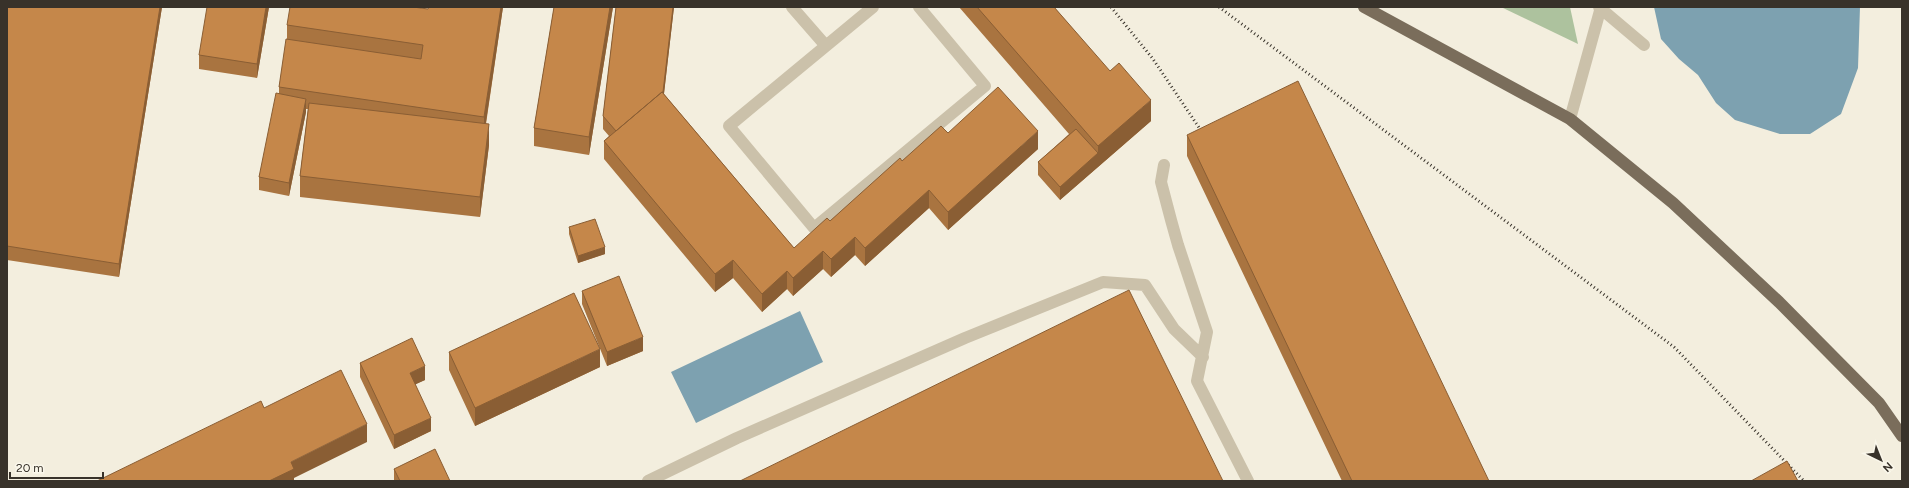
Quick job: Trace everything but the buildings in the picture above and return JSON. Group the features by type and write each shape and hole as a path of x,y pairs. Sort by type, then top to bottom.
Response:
{"main road":[{"path":"1364,7 1570,119 1673,203 1779,302 1879,403 1902,436"}],"lane":[{"path":"792,7 826,46"},
{"path":"873,7 729,126 814,228 985,86 919,7"},
{"path":"1570,119 1600,7 1644,45"},
{"path":"1164,165 1162,182 1174,233 1208,332 1198,381 1248,481"},
{"path":"648,481 737,438 943,347 1103,282 1146,285 1174,329 1203,357"}],"green space":[{"path":"1501,7 1570,7 1578,44"}],"water":[{"path":"1654,7 1860,7 1858,68 1841,114 1810,134 1780,134 1735,120 1716,103 1698,75 1679,59 1661,39"},
{"path":"800,311 823,362 696,423 671,372"}],"railway":[{"path":"1111,7 1153,59 1206,138"},
{"path":"1219,7 1674,347 1804,481"}]}
